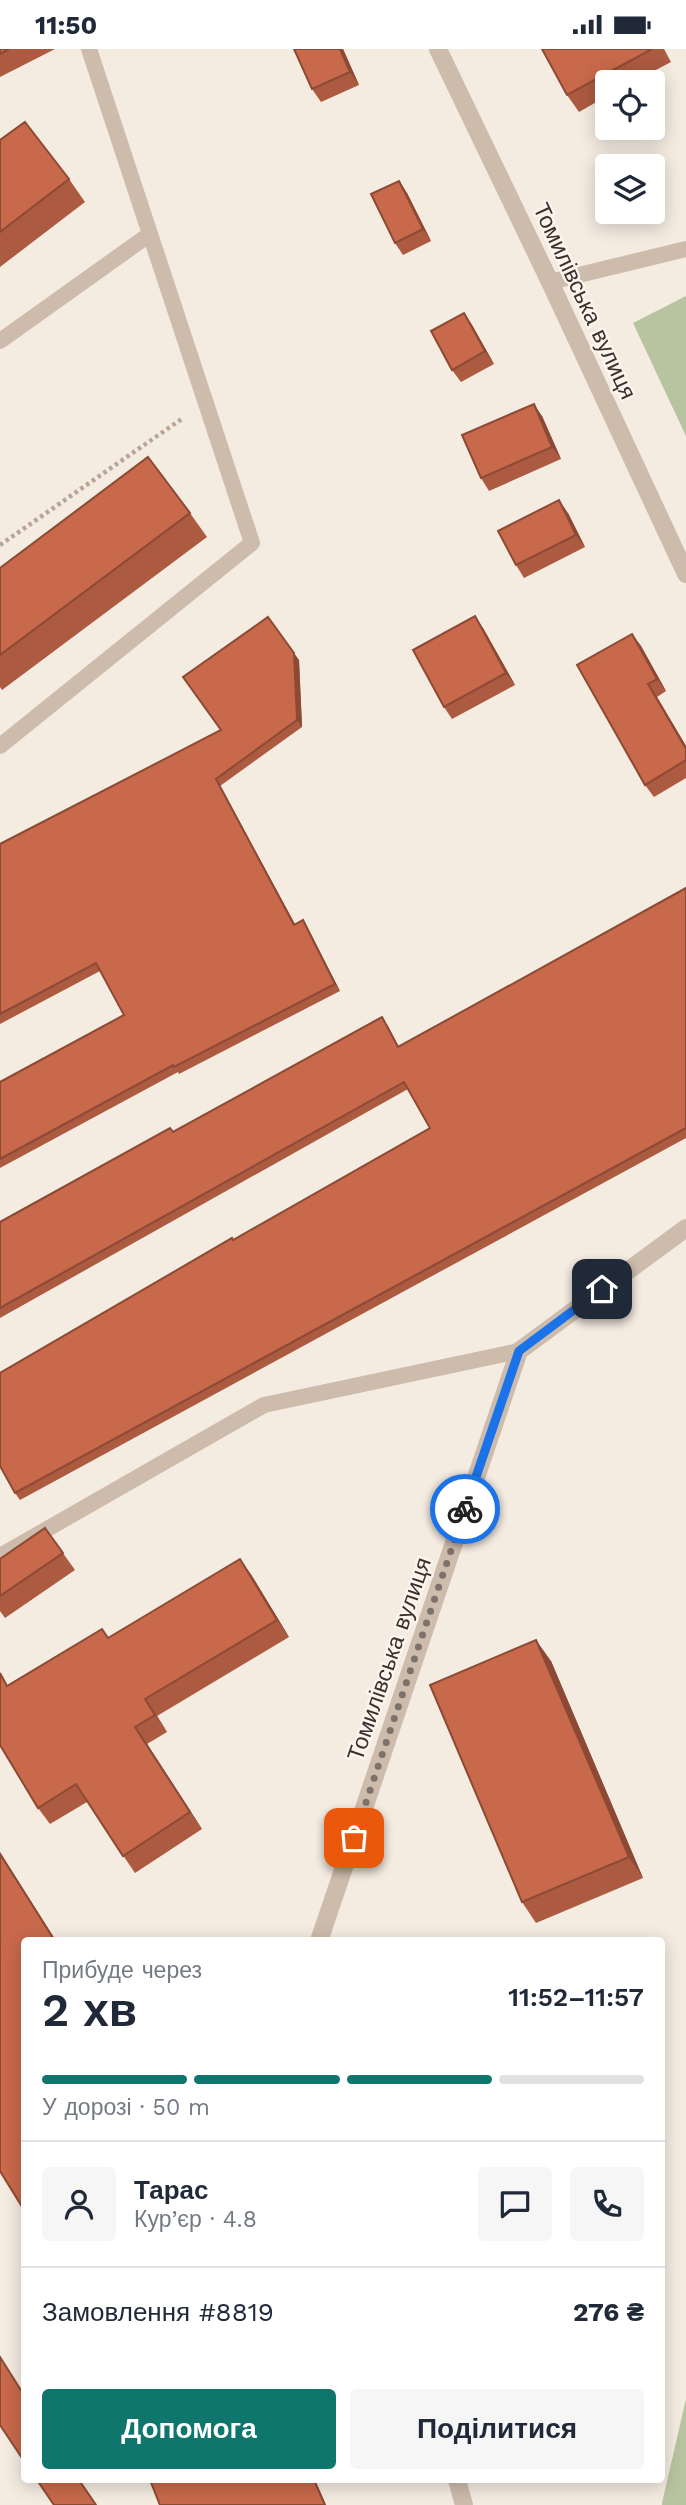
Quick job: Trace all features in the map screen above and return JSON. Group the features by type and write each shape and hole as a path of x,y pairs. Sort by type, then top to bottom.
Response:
{"street":[{"name":"Томилівська вулиця","path":"438,49 686,574"},
{"path":"519,1351 686,1228"},
{"name":"Томилівська вулиця","path":"320,1937 519,1351"},
{"path":"458,2483 464,2505"}],"lane":[{"path":"0,746 252,543 89,49"},
{"path":"0,341 149,234"},
{"path":"550,282 686,249"},
{"path":"0,1556 264,1405 519,1351"}],"path":[{"path":"0,545 205,402"}],"green space":[{"path":"686,296 686,436 633,323"},
{"path":"686,2399 686,2505 662,2505 662,2503"}],"building":[{"path":"294,49 340,49 350,72 312,89"},
{"path":"542,49 652,49 613,70 595,70 595,80 567,95"},
{"path":"25,122 69,179 0,232 0,140"},
{"path":"399,181 423,229 395,243 371,194"},
{"path":"464,313 485,351 452,370 431,331"},
{"path":"534,404 552,447 481,478 462,435"},
{"path":"148,457 190,513 0,655 0,568"},
{"path":"559,500 576,535 516,565 498,531"},
{"path":"475,616 506,673 444,707 413,650"},
{"path":"268,617 294,653 297,720 216,779 294,925 303,920 335,984 174,1067 173,1065 0,1159 0,1082 124,1015 96,963 0,1014 0,844 221,730 183,677"},
{"path":"632,634 657,679 648,684 686,749 686,760 645,785 577,665"},
{"path":"686,888 686,1128 15,1493 0,1466 0,1373 232,1238 233,1240 430,1128 404,1082 0,1308 0,1222 170,1128 173,1132 382,1017 398,1047"},
{"path":"45,1528 63,1553 0,1596 0,1559"},
{"path":"240,1559 277,1620 145,1699 155,1715 135,1727 190,1812 123,1856 76,1784 38,1808 0,1745 0,1673 7,1686 102,1629 108,1638"},
{"path":"536,1640 629,1857 522,1902 430,1685"},
{"path":"0,1854 52,1937 21,1937 21,2205 0,2171"},
{"path":"0,2357 21,2390 21,2456 0,2425"},
{"path":"39,2483 81,2483 96,2505 54,2505"},
{"path":"151,2483 315,2483 325,2505 160,2505"}],"way so far":[{"path":"354,1838 465,1509"}],"route":[{"path":"465,1509 519,1351 602,1289"}]}
